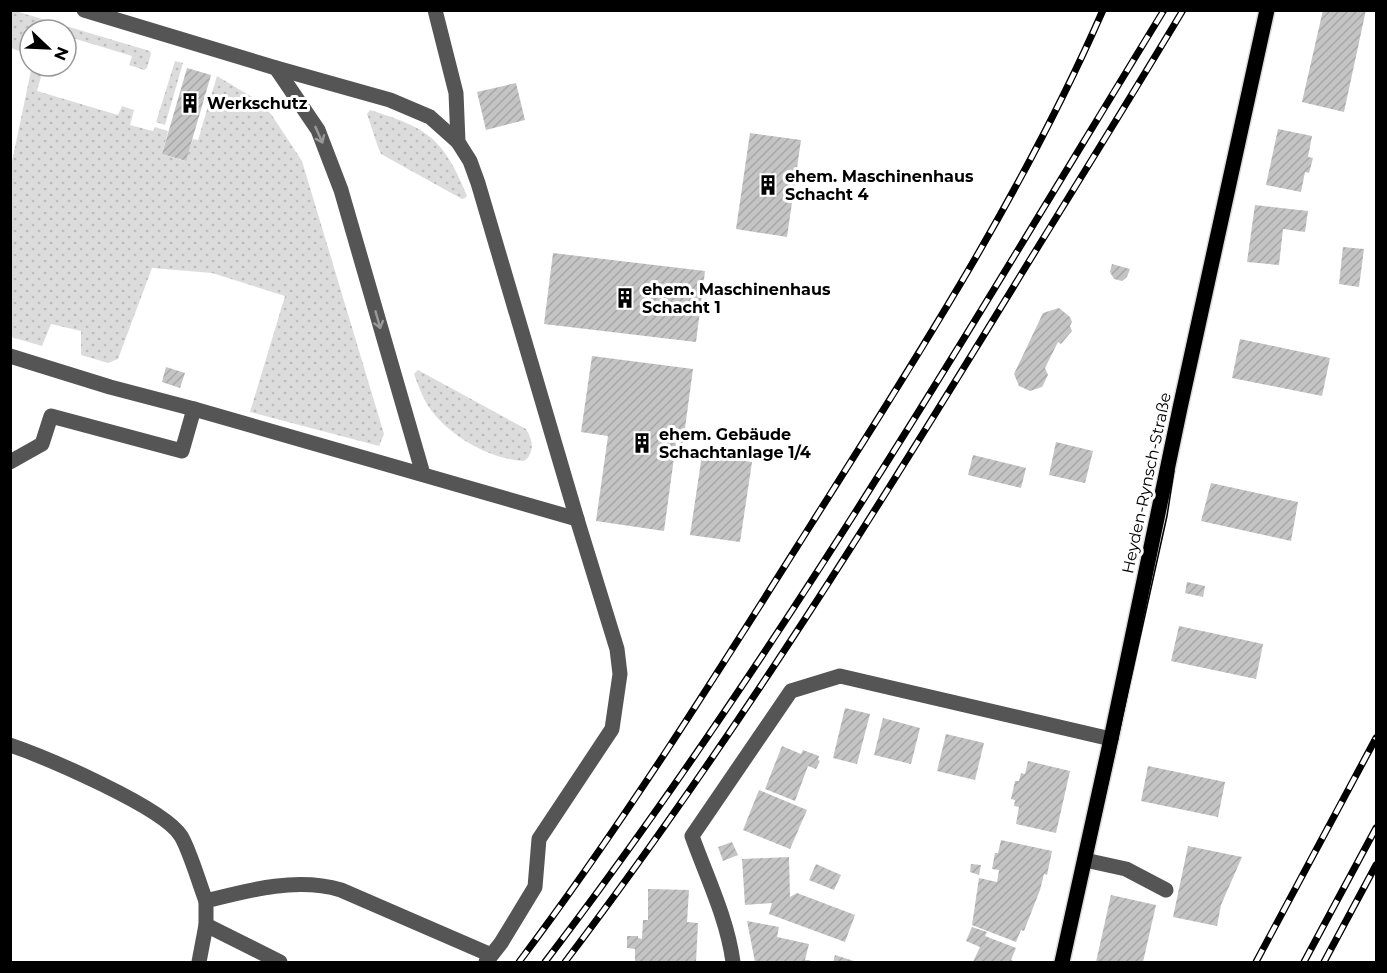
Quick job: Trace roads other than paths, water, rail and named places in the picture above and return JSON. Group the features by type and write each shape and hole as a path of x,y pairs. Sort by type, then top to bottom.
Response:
{"main road":[{"name":"Heyden-Rynsch-Straße","path":"1062,963 1180,408 1268,10"}],"street":[{"path":"84,10 390,100 430,117 458,142 470,161 478,183 576,519 617,649 620,674 612,729 539,839 535,887 489,959 341,890 327,886 293,885 252,889 206,901"},
{"path":"435,10 456,93 458,142"},
{"path":"276,68 318,130 341,190 423,474"},
{"path":"10,356 110,387 576,519"},
{"path":"10,462 42,444 51,416 182,451 194,409"},
{"path":"733,963 723,916 692,836 791,691 840,676 1111,739"},
{"path":"10,745 89,779 153,811 180,835 206,901 206,925 200,963"},
{"path":"1085,860 1126,868 1166,890"},
{"path":"206,925 280,963"}],"tram line":[{"path":"1058,962 1267,10"},
{"path":"1068,962 1167,516 1174,471"}],"railway":[{"path":"519,962 596,855 670,746 891,398 1004,208 1039,143 1103,10"},
{"path":"545,962 630,848 790,614 942,374 1164,10"},
{"path":"565,962 687,794 804,621 916,445 1183,10"},
{"path":"1256,962 1376,738"},
{"path":"1304,962 1376,828"},
{"path":"1324,962 1376,865"}],"place":[{"name":"Werkschutz","path":"190,103"},
{"name":"ehem. Maschinenhaus Schacht 4","path":"768,185"},
{"name":"ehem. Maschinenhaus Schacht 1","path":"625,298"},
{"name":"ehem. Gebäude Schachtanlage 1/4","path":"642,443"}]}
